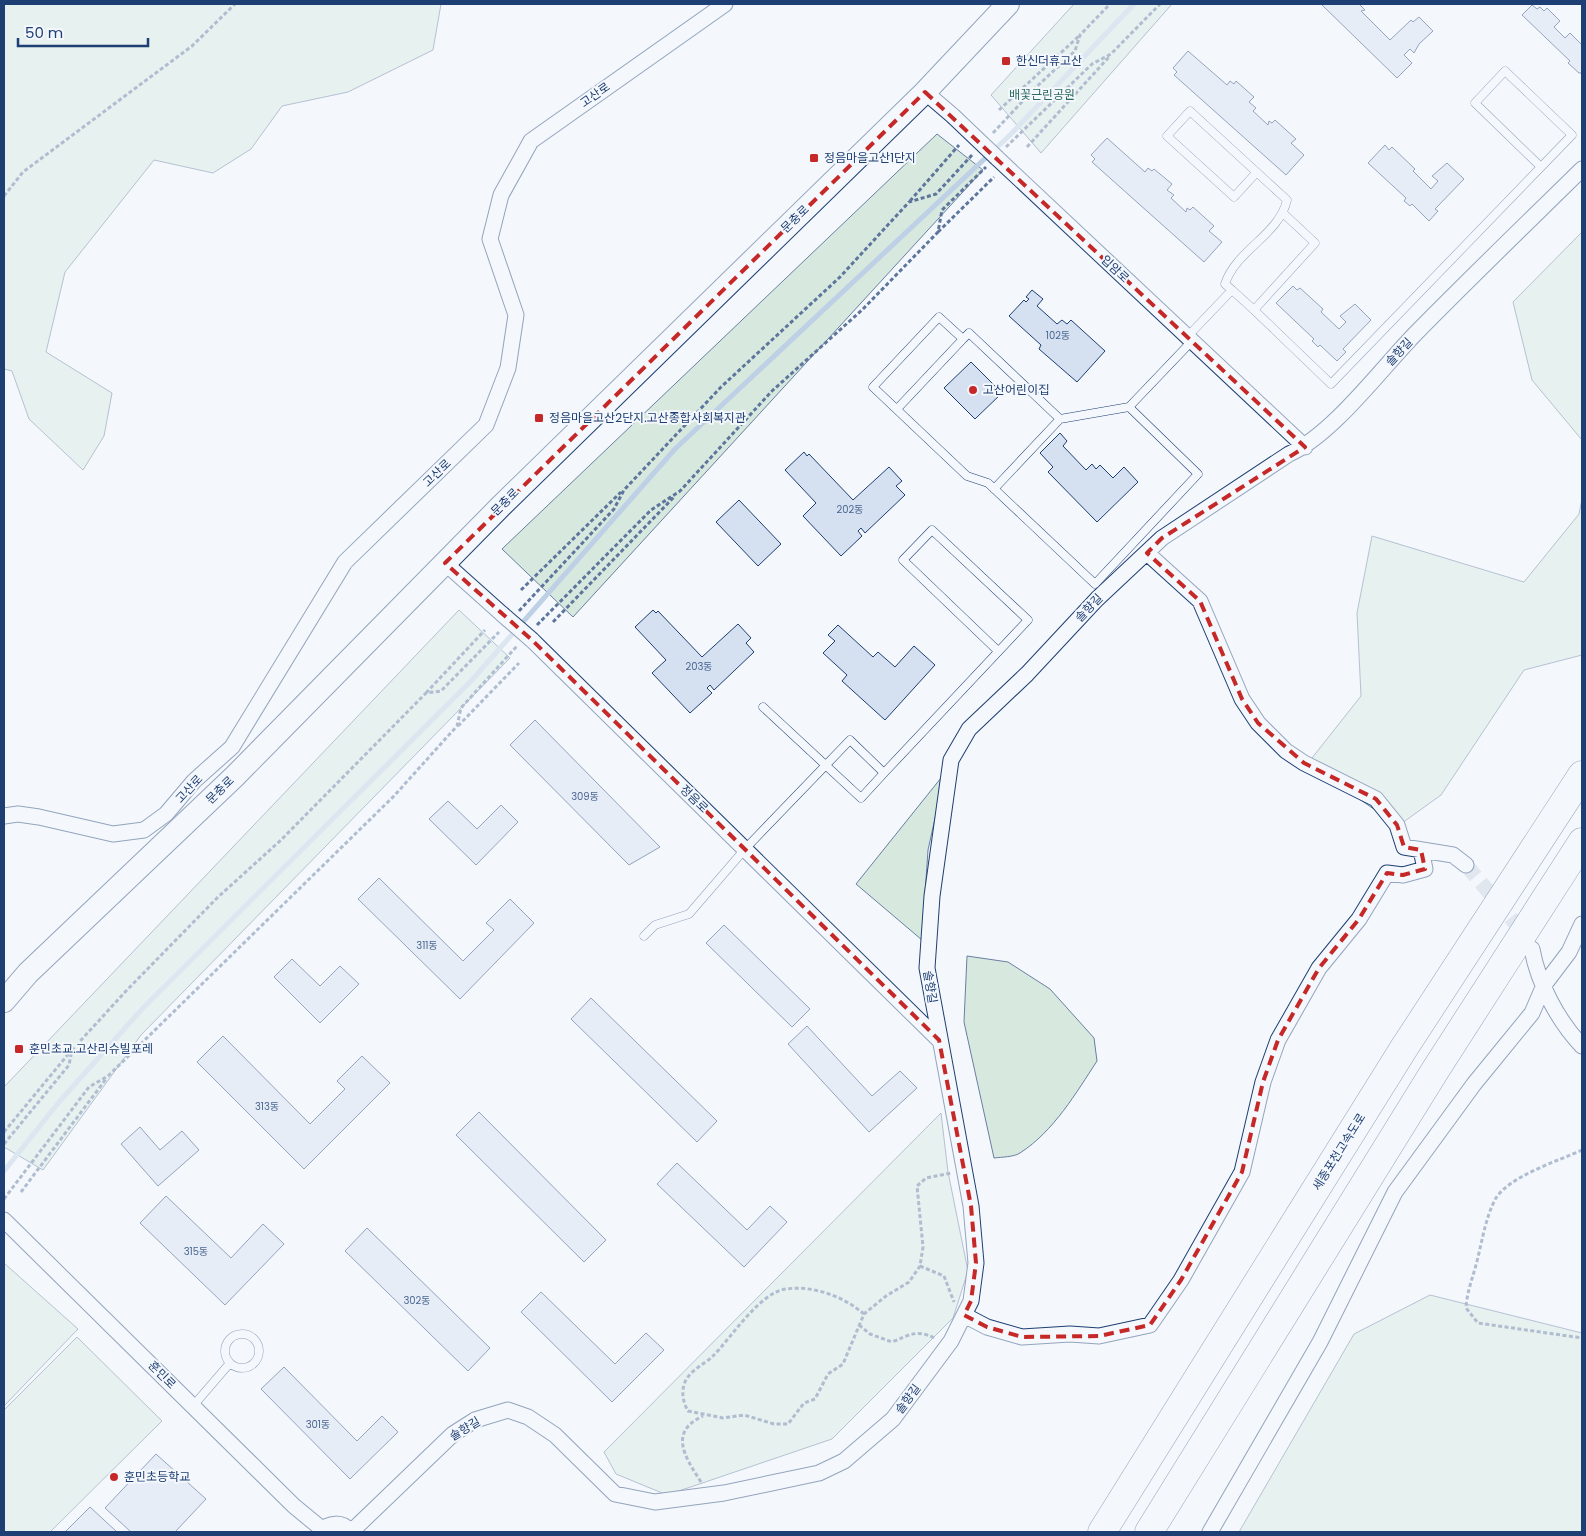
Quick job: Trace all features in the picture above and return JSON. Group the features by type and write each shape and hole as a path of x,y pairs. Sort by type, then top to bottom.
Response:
{"highway":[{"name":"세종포천고속도로","path":"1102,1532 1404,1048 1582,775"},
{"path":"1149,1532 1431,1077 1582,842"}],"street":[{"name":"고산로","path":"4,816 18,814 39,817 114,834 144,830 166,814 194,781 232,747 345,562 486,425 508,368 516,315 490,239 501,195 531,141 725,4"},
{"name":"문충로","path":"4,1001 28,973 235,776 444,563 925,92 1008,4"},
{"name":"입암로","path":"925,92 1304,447"},
{"name":"솔향길","path":"321,1530 337,1524 351,1532 453,1434 475,1420 508,1410 528,1417 556,1435 615,1494 655,1502 724,1493 819,1473 844,1461 893,1418 951,1341 970,1301 976,1263 971,1206 927,968 932,896 951,760 969,729 1027,674 1097,599 1162,538 1290,454 1304,447 1348,407 1414,335 1582,169"},
{"path":"1147,553 1200,601 1242,699 1258,724 1281,746 1304,764 1376,799 1397,825 1404,847 1453,855 1466,865"},
{"name":"정음로","path":"444,563 504,620 529,637 939,1040"},
{"path":"964,1315 988,1327 1022,1337 1070,1334 1099,1336 1150,1326 1186,1271 1242,1172 1263,1082 1278,1040 1319,968 1359,919 1387,873 1403,875 1425,869 1420,850"},
{"path":"1210,1532 1320,1342 1395,1192 1474,1084 1532,1013 1544,985 1569,952 1582,924"},
{"path":"1532,949 1536,967 1544,985 1562,1018 1582,1046"},
{"name":"훈민로","path":"4,1220 294,1506 321,1530"}],"lane":[{"path":"1256,173 1234,197 1167,136 1190,111 1287,200 1284,214 1229,271 1226,284 1332,384 1572,135 1505,71 1474,103 1541,167"},
{"path":"1254,310 1315,243 1284,214"},
{"path":"994,489 1060,419 1129,407 1232,290"},
{"path":"963,340 939,317 872,387 967,476 988,483 1095,584 1198,474 1129,407"},
{"path":"897,409 969,333 1060,419"},
{"path":"763,707 861,798 1028,620 932,530 903,560 998,651"},
{"path":"644,936 655,925 689,914 745,849 850,740 884,773"},
{"path":"240,1334 252,1336 260,1350 257,1361 253,1365 242,1369 230,1363 225,1349 230,1338 240,1334"},
{"path":"193,1406 230,1363"}],"path":[{"path":"4,196 23,172 192,46 235,4"},
{"path":"999,110 1080,35 1110,4"},
{"path":"1027,147 1111,54 1160,4"},
{"path":"988,138 1033,90 1075,51 1080,35"},
{"path":"938,232 942,210 1092,64 1111,54"},
{"path":"521,590 624,490 720,387 840,277 959,145"},
{"path":"909,202 936,194 975,152"},
{"path":"553,622 680,491 772,391 862,310 994,176"},
{"path":"518,612 614,509 624,490"},
{"path":"457,726 461,708 580,580 651,510 680,491"},
{"path":"426,693 441,691 504,620"},
{"path":"4,1132 72,1050 126,991 217,898 281,840 426,693 485,630"},
{"path":"21,1192 108,1076 224,965 394,796 457,726 520,663"},
{"path":"4,1144 68,1065 72,1050"},
{"path":"4,1198 89,1087 108,1076"},
{"path":"1582,1150 1538,1170 1508,1186 1500,1193 1488,1215 1473,1279 1466,1292 1466,1308 1478,1322 1582,1338"},
{"path":"864,1314 849,1301 831,1294 785,1289 772,1295 761,1303 713,1357 695,1370 686,1381 682,1400 688,1411 703,1415 723,1418 744,1415 774,1424 788,1424 804,1403 815,1400 828,1374 843,1364 864,1314 886,1296 908,1282 920,1266 923,1248 917,1186 926,1178 964,1171"},
{"path":"920,1266 944,1276 952,1300 964,1315"},
{"path":"859,1326 870,1334 892,1342 911,1334 923,1332 940,1341"},
{"path":"703,1415 692,1421 683,1431 682,1448 704,1487"}],"highlighted area":[{"path":"925,92 1305,447 1162,538 1147,553 1200,601 1242,699 1258,723 1304,763 1376,799 1397,825 1404,847 1421,850 1425,869 1403,875 1387,873 1359,919 1319,968 1278,1040 1263,1082 1242,1172 1181,1280 1150,1325 1099,1336 1022,1337 987,1327 964,1315 971,1301 976,1263 971,1206 939,1040 532,640 445,563"}],"green space":[{"path":"4,4 441,4 433,50 348,92 282,106 251,149 213,173 154,160 65,272 46,352 112,393 104,436 83,470 29,419 12,371 4,369"},
{"name":"배꽃근린공원","path":"1074,4 1172,4 1041,153 991,95"},
{"path":"937,134 983,170 573,617 502,549"},
{"path":"1582,232 1582,440 1532,380 1513,302"},
{"path":"1582,499 1582,655 1524,670 1441,795 1398,826 1308,763 1361,696 1357,613 1372,536 1524,582 1579,514"},
{"path":"459,610 510,658 141,1035 43,1170 4,1147 4,1087"},
{"path":"945,773 928,850 922,940 856,884"},
{"path":"967,956 1008,962 1050,989 1094,1038 1097,1061 1063,1111 1054,1123 1032,1144 1020,1153 1008,1157 994,1158 964,1022"},
{"path":"941,1113 948,1172 968,1271 953,1318 832,1439 667,1495 616,1474 604,1452"},
{"path":"4,1263 78,1329 4,1406"},
{"path":"1430,1295 1582,1333 1582,1532 1239,1532 1354,1334"},
{"path":"77,1337 162,1421 50,1532 4,1532 4,1410"}],"building":[{"path":"1321,4 1359,4 1365,10 1361,11 1390,40 1411,20 1413,22 1419,17 1433,31 1419,44 1414,53 1410,49 1404,55 1412,63 1397,78"},
{"path":"1532,5 1537,9 1540,7 1544,11 1547,8 1560,21 1554,27 1565,38 1570,33 1582,45 1582,73 1579,73 1568,63 1570,61 1522,15"},
{"path":"1188,51 1227,85 1230,81 1234,84 1236,81 1254,97 1249,102 1256,108 1253,111 1268,125 1269,121 1272,123 1275,120 1296,139 1291,143 1304,155 1286,175 1174,75 1177,72 1173,68"},
{"path":"1107,138 1145,172 1148,168 1152,171 1154,169 1172,184 1167,190 1174,195 1171,198 1186,212 1187,208 1190,210 1193,207 1214,226 1209,231 1222,242 1204,262 1092,162 1095,159 1091,155"},
{"path":"1385,145 1389,150 1392,147 1415,169 1413,171 1431,189 1438,181 1432,176 1447,163 1464,179 1435,209 1438,211 1429,221 1412,204 1410,206 1404,201 1406,198 1368,163"},
{"path":"1293,286 1297,290 1300,288 1323,309 1321,312 1339,329 1346,322 1340,316 1355,304 1371,320 1343,349 1346,352 1337,361 1320,345 1318,347 1312,341 1314,339 1276,303"},
{"path":"1032,290 1043,299 1037,306 1057,324 1062,320 1067,324 1071,320 1105,351 1077,382 1039,349 1041,345 1009,316 1024,300 1026,302 1029,299 1026,297"},
{"name":"고산어린이집","path":"971,362 1002,393 975,419 944,388"},
{"path":"1060,433 1067,441 1063,446 1086,470 1092,464 1096,469 1100,465 1113,478 1124,467 1138,482 1097,522 1048,472 1053,467 1040,453"},
{"path":"804,452 807,456 809,454 853,500 889,467 902,481 896,486 905,495 865,533 861,528 858,531 862,536 841,556 803,516 816,503 785,470"},
{"path":"739,500 781,544 758,566 716,522"},
{"path":"653,610 656,613 658,611 702,657 738,624 751,638 746,643 754,652 714,690 710,685 707,688 712,693 690,713 652,673 666,660 635,627"},
{"path":"838,625 873,657 878,652 895,667 914,646 935,665 885,720 842,681 847,675 823,653 835,641 828,635"},
{"path":"535,720 660,847 629,865 510,745"},
{"path":"448,801 477,829 501,805 518,822 476,865 429,819"},
{"path":"379,878 463,961 494,930 486,923 510,899 534,923 460,999 358,899"},
{"path":"724,925 810,1009 792,1027 706,943"},
{"path":"292,959 320,986 340,966 359,984 320,1023 274,977"},
{"path":"591,998 717,1121 697,1142 571,1019"},
{"path":"807,1026 872,1096 900,1071 917,1088 869,1132 788,1044"},
{"path":"223,1036 310,1124 345,1089 337,1081 362,1056 390,1083 304,1169 197,1062"},
{"path":"479,1112 606,1240 584,1262 456,1135"},
{"path":"140,1127 160,1150 182,1131 199,1150 158,1186 121,1144"},
{"path":"677,1163 747,1230 770,1206 787,1222 744,1267 657,1184"},
{"path":"166,1196 231,1258 263,1224 284,1244 225,1305 140,1223"},
{"path":"367,1228 490,1348 468,1371 345,1251"},
{"path":"541,1292 615,1364 646,1333 664,1350 612,1402 521,1312"},
{"path":"284,1367 357,1441 382,1416 398,1432 350,1479 261,1389"},
{"path":"156,1454 206,1499 175,1532 131,1532 105,1508"},
{"path":"90,1507 117,1532 65,1532"}],"waterway":[{"path":"4,1171 59,1102 143,1008 472,680 675,449 1010,135 1134,4"}],"tunnel":[{"path":"1466,865 1515,923 1524,938"}],"place":[{"name":"한신더휴고산","path":"1006,61"},
{"name":"정음마을고산1단지","path":"814,158"},
{"name":"고산어린이집","path":"973,390"},
{"name":"정음마을고산2단지.고산종합사회복지관","path":"539,418"},
{"name":"훈민초교.고산리슈빌포레","path":"19,1049"},
{"name":"훈민초등학교","path":"114,1477"}]}
